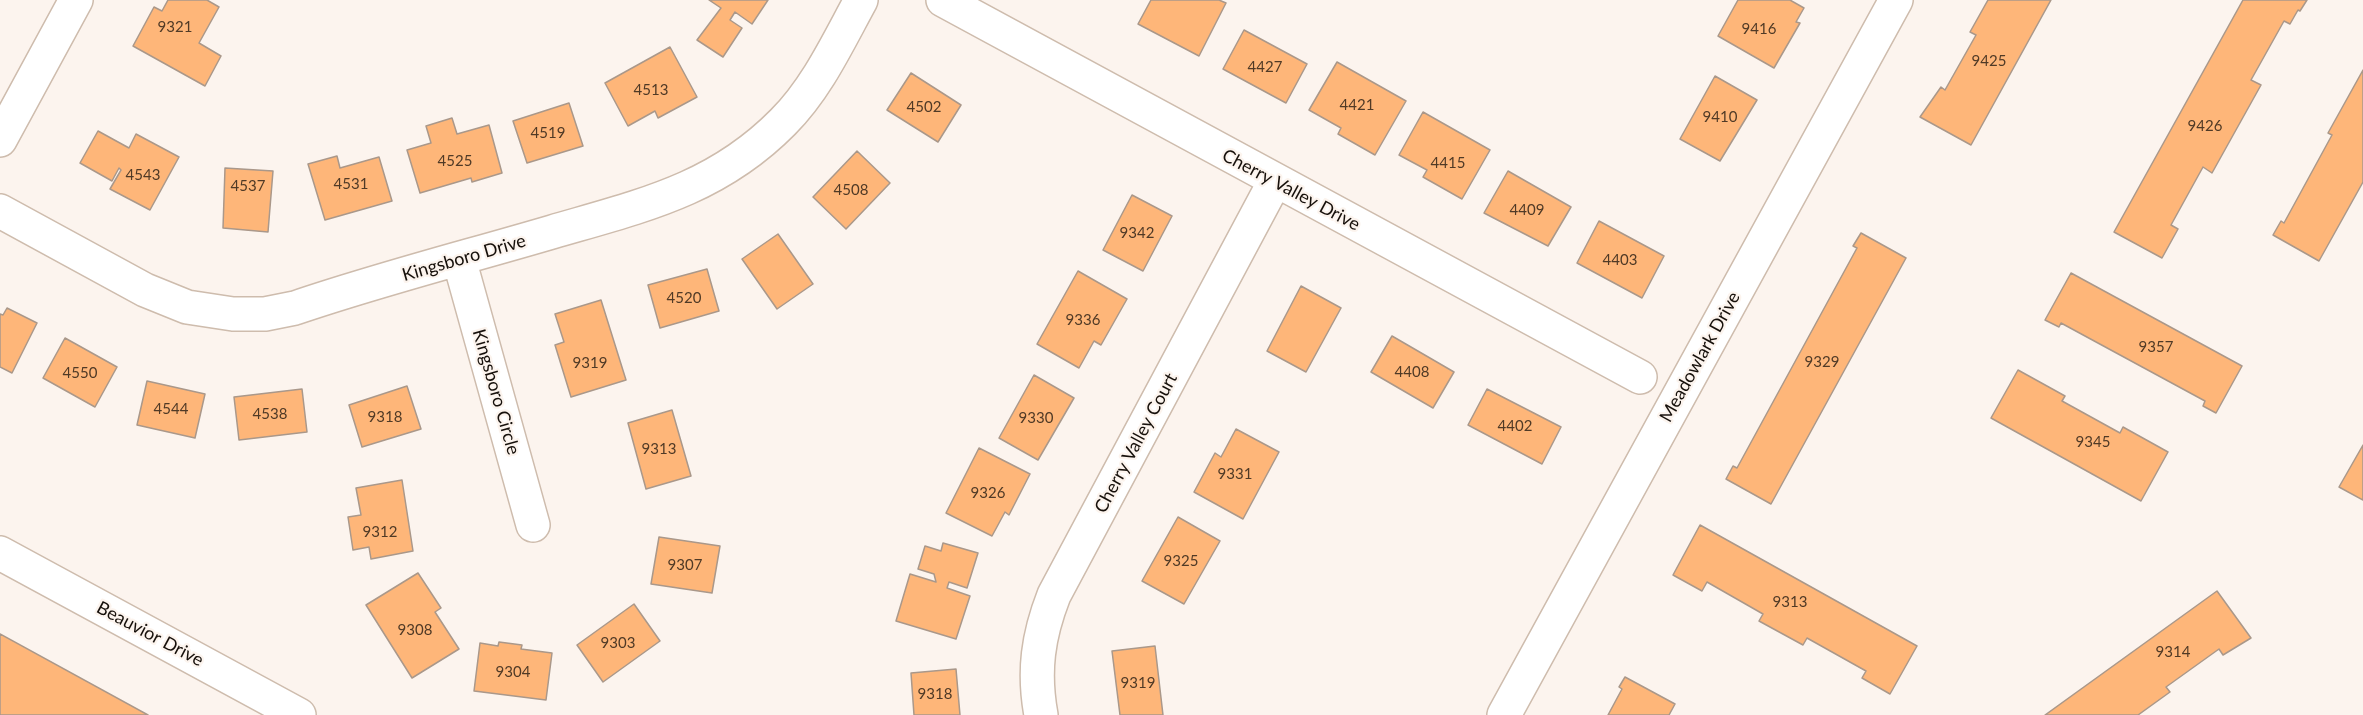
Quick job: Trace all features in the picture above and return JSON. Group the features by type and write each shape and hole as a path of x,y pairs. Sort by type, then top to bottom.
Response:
{"street":[{"path":"0,140 76,0"},
{"name":"Kingsboro Drive","path":"0,211 159,297 187,307 219,314 265,314 295,308 662,200 721,173 783,122 823,70 861,0"},
{"name":"Cherry Valley Drive","path":"943,0 1640,377"},
{"name":"Meadowlark Drive","path":"1504,715 1896,0"},
{"name":"Cherry Valley Court","path":"1041,715 1035,685 1037,654 1042,624 1054,595 1275,181"},
{"name":"Kingsboro Circle","path":"459,259 533,525"},
{"name":"Beauvior Drive","path":"0,553 299,715"}],"building":[{"path":"168,0 207,0 219,7 199,43 221,56 205,86 133,46 154,7 162,11"},
{"path":"709,0 768,0 752,24 735,12 730,20 742,28 723,57 697,40 721,8"},
{"path":"1151,0 1219,0 1226,3 1199,56 1138,24"},
{"path":"1738,0 1790,0 1804,8 1796,22 1800,23 1774,68 1718,36"},
{"path":"1988,0 2051,0 1971,145 1920,117 1941,87 1945,90 1976,35 1970,32"},
{"path":"2243,0 2307,0 2290,24 2284,21 2251,80 2261,85 2212,173 2203,167 2171,225 2178,229 2162,258 2114,232"},
{"path":"1244,30 1307,64 1286,103 1223,69"},
{"path":"670,47 697,97 658,118 655,111 628,126 605,83"},
{"path":"1337,62 1406,101 1375,155 1338,134 1341,128 1309,110"},
{"path":"2363,70 2363,182 2319,261 2273,235 2281,221 2284,223 2332,135 2328,133"},
{"path":"911,73 961,105 938,142 887,110"},
{"path":"1715,76 1757,100 1720,161 1680,139"},
{"path":"569,103 583,146 527,163 513,121"},
{"path":"1423,112 1490,150 1462,199 1423,177 1427,170 1399,155"},
{"path":"452,118 457,134 489,125 502,173 472,182 471,178 420,193 407,150 431,143 426,126"},
{"path":"98,131 129,148 136,134 179,157 150,210 110,189 121,170 119,168 112,181 80,163"},
{"path":"857,151 890,183 846,229 813,197"},
{"path":"337,156 340,168 379,157 392,201 325,220 308,164"},
{"path":"225,168 273,171 268,232 223,228"},
{"path":"1508,171 1571,207 1548,246 1484,213"},
{"path":"1132,195 1172,216 1143,271 1103,250"},
{"path":"1599,221 1664,256 1642,298 1577,263"},
{"path":"1861,233 1906,258 1771,504 1726,479 1733,466 1737,468 1857,248 1853,246"},
{"path":"778,234 813,284 777,309 742,259"},
{"path":"707,269 719,311 660,328 648,285"},
{"path":"1078,271 1127,299 1101,345 1094,341 1079,368 1037,344"},
{"path":"2071,273 2242,366 2216,413 2203,406 2205,401 2061,323 2059,327 2045,320"},
{"path":"1301,286 1341,308 1306,372 1267,351"},
{"path":"601,300 626,380 571,397 555,345 564,342 555,314"},
{"path":"7,308 37,323 12,373 0,367 0,314 3,315"},
{"path":"1392,336 1454,372 1433,408 1371,372"},
{"path":"65,338 117,367 95,407 43,378"},
{"path":"2018,370 2065,396 2062,401 2120,433 2123,427 2168,452 2141,501 1991,418"},
{"path":"1034,375 1074,398 1038,460 999,438"},
{"path":"147,381 205,394 195,438 137,425"},
{"path":"407,386 421,429 362,447 349,405"},
{"path":"302,389 307,432 239,440 234,397"},
{"path":"1487,389 1561,427 1542,464 1468,425"},
{"path":"672,410 691,476 646,489 628,423"},
{"path":"1236,429 1279,452 1243,519 1194,492 1215,453 1221,457"},
{"path":"2363,445 2363,500 2339,487"},
{"path":"979,448 1030,474 1009,515 1005,512 992,536 946,513"},
{"path":"402,480 413,551 371,559 369,547 353,550 348,517 361,515 356,488"},
{"path":"1178,517 1220,541 1184,604 1142,581"},
{"path":"1700,525 1917,646 1890,694 1862,678 1866,671 1807,638 1803,645 1759,621 1763,614 1707,582 1702,591 1673,575"},
{"path":"659,537 720,546 712,593 651,584"},
{"path":"943,543 978,553 967,588 949,582 947,588 970,596 956,639 896,621 910,574 936,582 934,574 918,569 925,546 941,551"},
{"path":"418,573 441,608 435,612 459,649 412,678 366,605"},
{"path":"2217,591 2251,638 2223,655 2219,649 2166,687 2170,692 2138,715 2045,715"},
{"path":"634,604 660,641 603,682 577,645"},
{"path":"0,634 148,715 0,715"},
{"path":"499,642 522,645 521,649 552,653 546,700 474,691 480,643 498,646"},
{"path":"1155,646 1163,715 1120,715 1112,651"},
{"path":"956,669 960,715 914,715 911,673"},
{"path":"1625,677 1675,704 1669,715 1608,715 1622,689 1619,687"}]}
